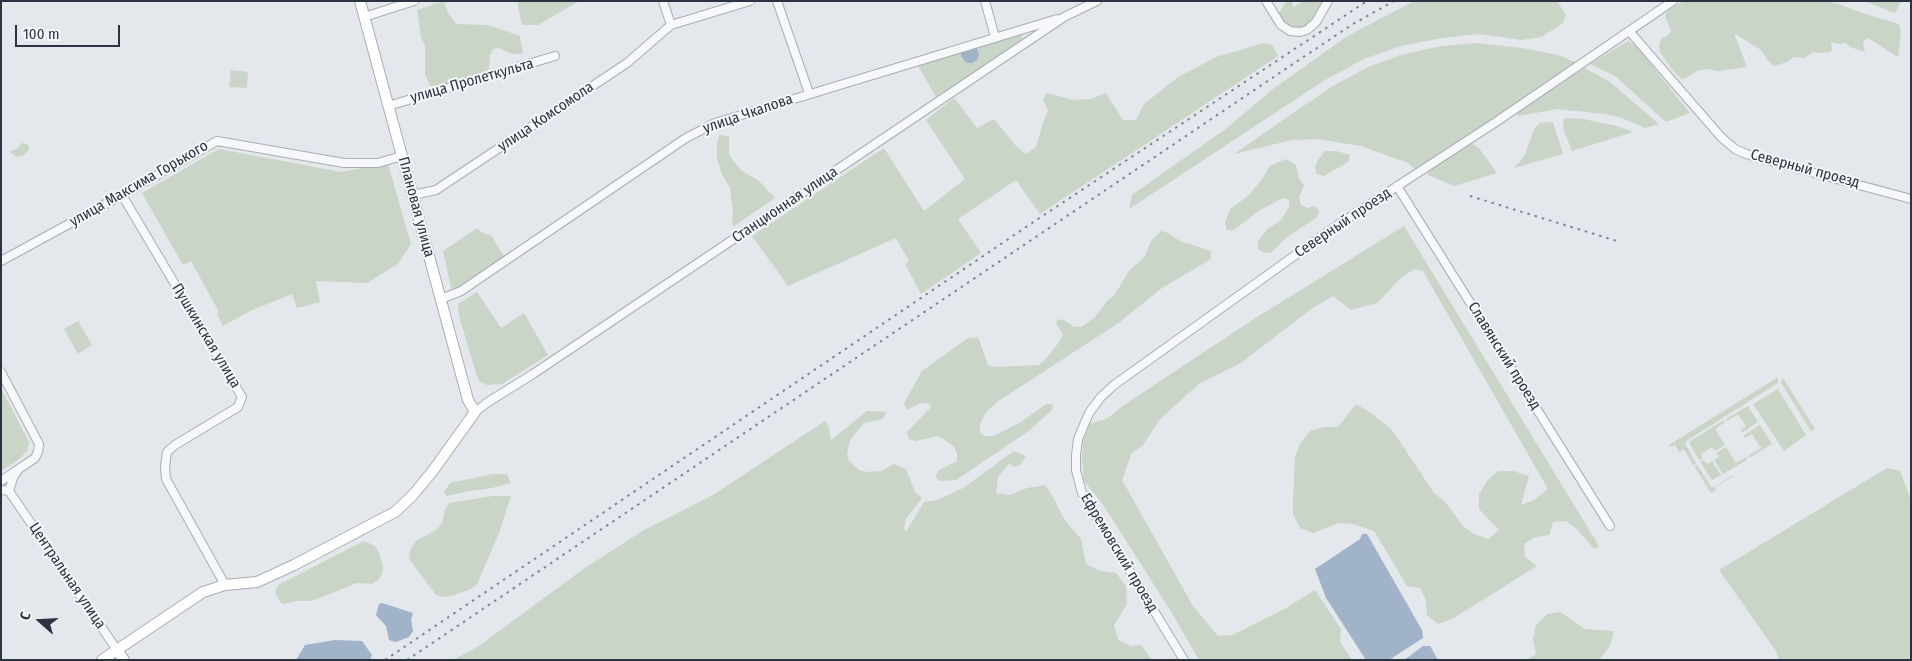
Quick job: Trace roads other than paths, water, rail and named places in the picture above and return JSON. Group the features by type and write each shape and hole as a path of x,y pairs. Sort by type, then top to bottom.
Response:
{"street":[{"name":"Плановая улица","path":"360,1 468,400 475,412"},
{"path":"364,17 414,1"},
{"path":"663,1 671,25 750,1"},
{"path":"777,1 809,93"},
{"path":"985,1 995,37"},
{"name":"Станционная улица","path":"475,412 1064,17 1097,1"},
{"path":"1266,1 1281,26 1290,31 1300,32 1307,30 1316,22 1328,1"},
{"name":"Северный проезд","path":"1078,439 1089,413 1101,397 1114,385 1336,226 1630,32 1673,1"},
{"name":"улица Чкалова","path":"441,299 461,291 702,129 730,117 1064,17"},
{"name":"улица Комсомола","path":"413,195 436,190 627,63 671,25"},
{"path":"1027,27 1031,31 1031,39"},
{"name":"Северный проезд","path":"1630,32 1721,137 1735,148 1746,154 1911,199"},
{"name":"улица Пролеткульта","path":"388,106 555,56"},
{"name":"улица Максима Горького","path":"1,260 217,141 344,163 378,162 402,156"},
{"name":"Славянский проезд","path":"1397,186 1610,526"},
{"name":"Пушкинская улица","path":"122,195 242,397 238,408 175,444 167,452 165,466 166,479 225,585"},
{"name":"Центральная улица","path":"1,372 39,444 35,458 1,481"},
{"path":"102,660 203,592 225,585 257,582 294,565 395,512 412,496 432,472 475,412"},
{"name":"Ефремовский проезд","path":"1078,439 1076,470 1082,493 1184,660"},
{"name":"Центральная улица","path":"19,469 5,491 124,660"}],"water":[{"path":"976,47 979,53 978,59 972,63 966,63 961,56 961,52"},
{"path":"1362,534 1367,534 1422,630 1423,638 1389,660 1366,660 1326,598 1315,569 1360,539"},
{"path":"382,603 413,613 411,620 413,631 409,637 396,642 389,640 386,626 376,615 379,604"},
{"path":"335,640 362,641 372,655 370,660 296,660 305,645"},
{"path":"1423,646 1430,646 1438,660 1401,660 1407,658"}],"railway":[{"path":"385,660 1032,223 1367,1"},
{"path":"407,660 1296,62 1353,24 1394,1"},
{"path":"1470,196 1617,241"}]}
